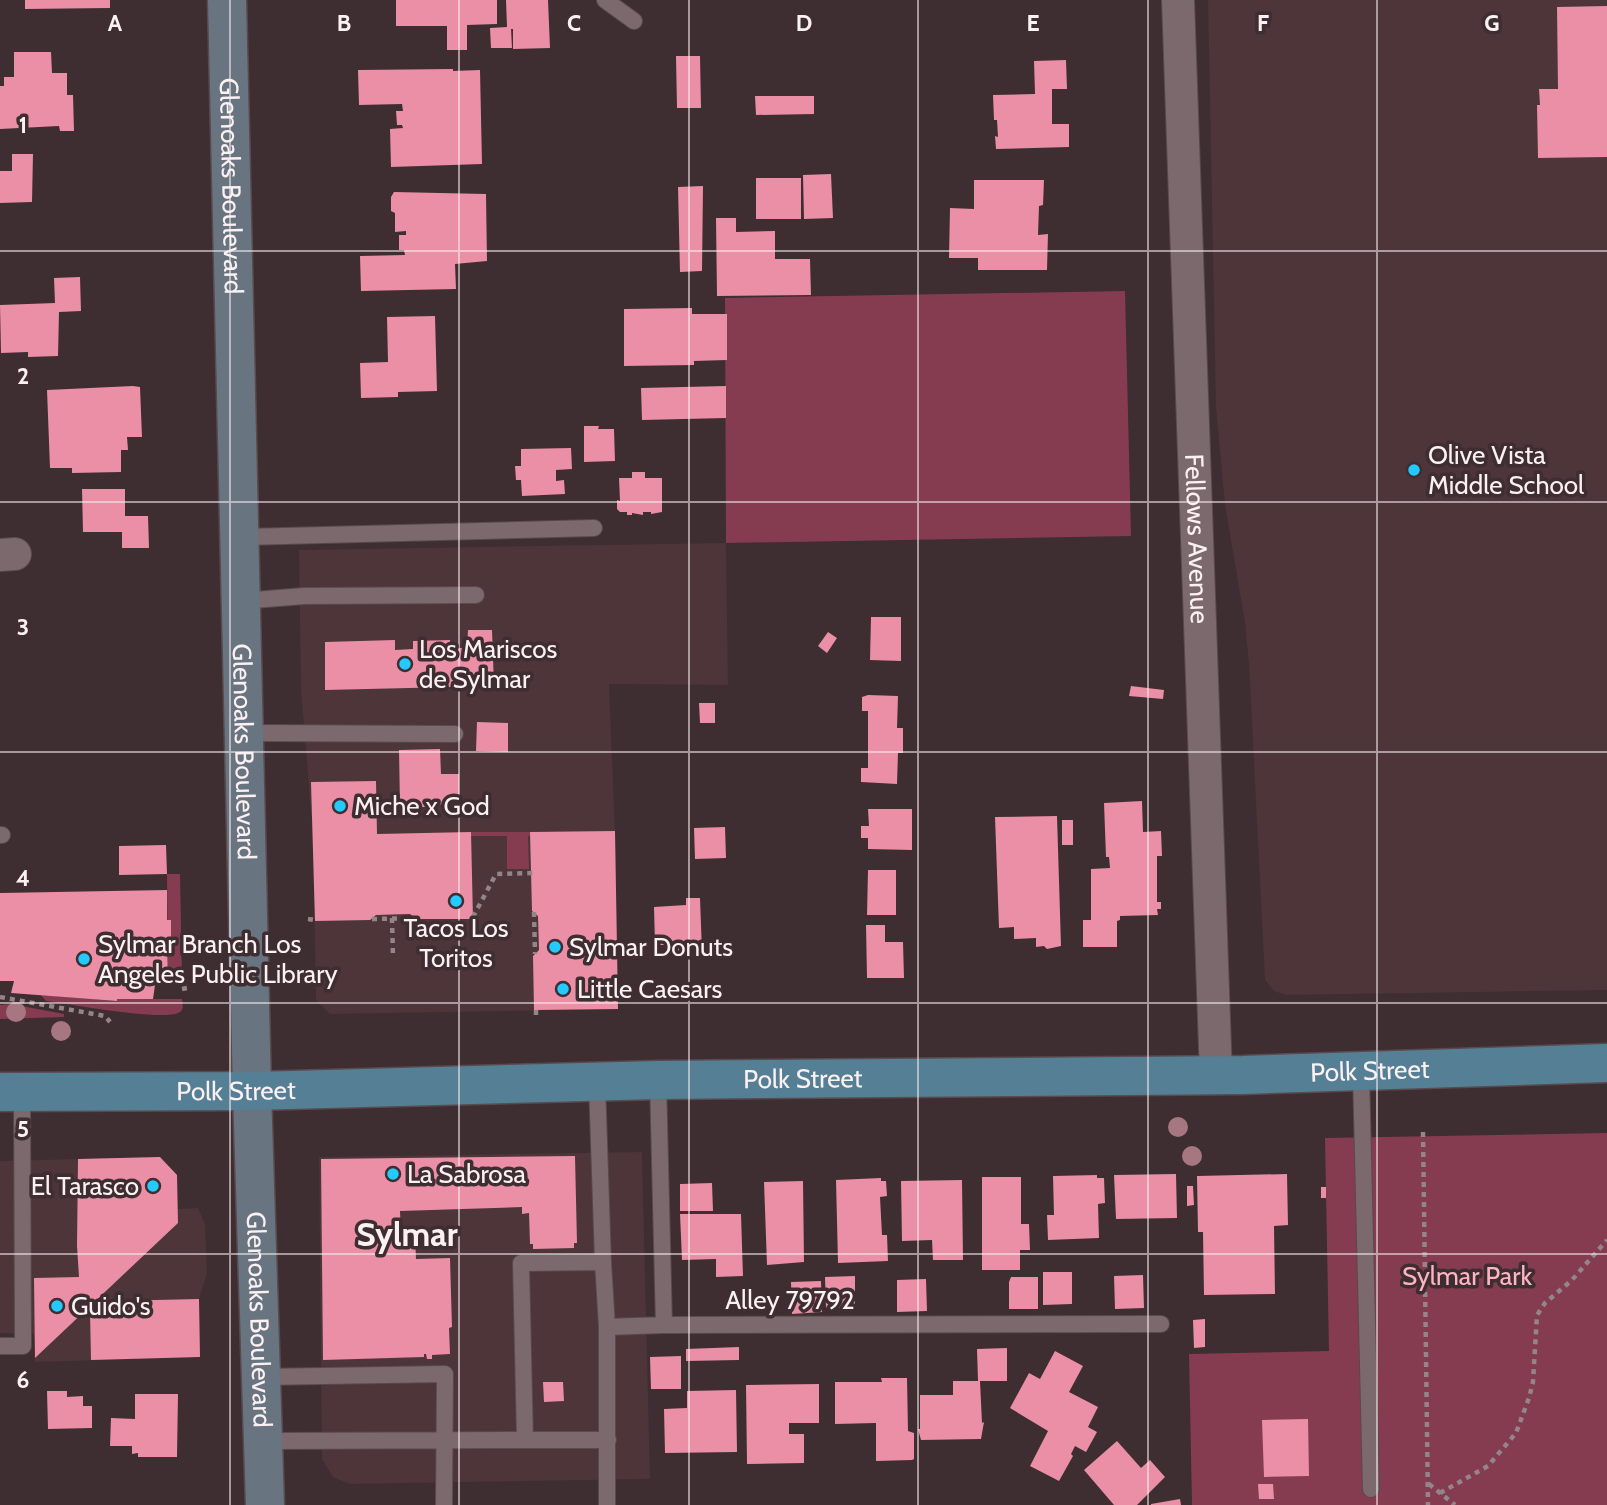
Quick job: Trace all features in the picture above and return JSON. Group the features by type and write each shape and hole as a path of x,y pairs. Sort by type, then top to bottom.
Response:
{"main road":[{"name":"Glenoaks Boulevard","path":"227,0 252,1091 265,1505"},
{"name":"Polk Street","path":"11,1091 252,1091 658,1080 1216,1076 1607,1063"}],"street":[{"name":"Fellows Avenue","path":"1178,0 1216,1076"}],"lane":[{"path":"605,0 634,21"},
{"path":"241,537 594,528"},
{"path":"242,601 304,596 476,595"},
{"path":"245,733 455,734"},
{"path":"1361,1072 1371,1489"},
{"path":"658,1080 664,1325"},
{"path":"597,1083 607,1327 607,1505"},
{"path":"0,1346 23,1346 11,1091"},
{"path":"525,1440 521,1263 603,1262"},
{"name":"Alley 79792","path":"607,1327 1161,1324"},
{"path":"262,1377 445,1374 444,1505"},
{"path":"264,1441 608,1440"}],"path":[{"path":"473,917 496,874 533,873"},
{"path":"534,912 535,954"},
{"path":"392,918 393,957"},
{"path":"372,919 415,918"},
{"path":"0,997 105,1016 110,1022"},
{"path":"1423,1132 1428,1505"},
{"path":"1440,1493 1488,1466 1516,1433 1530,1398 1533,1382 1537,1315 1545,1303 1577,1274 1607,1240"},
{"path":"1428,1483 1455,1505"}],"shaded area":[{"name":"Olive Vista Middle School","path":"1208,0 1607,0 1607,990 1286,995 1274,991 1265,980 1249,664 1245,623 1225,505 1216,408"},
{"path":"726,543 728,685 609,684 618,1009 330,1014 316,1000 313,835 301,690 299,550"},
{"path":"642,1152 650,1479 350,1484 333,1477 322,1459 319,1157"},
{"path":"160,1157 178,1209 198,1208 205,1224 207,1273 199,1299 200,1357 35,1362 34,1334 0,1333 0,1161"}],"green space":[{"path":"1125,291 1131,536 726,543 725,298"},
{"path":"471,832 537,832 537,835 528,836 529,869 507,869 507,836 471,836"},
{"path":"167,874 180,874 182,977 168,978"},
{"path":"41,995 117,1001 182,999 183,1008 180,1012 168,1015 135,1014 46,1001"},
{"path":"11,1004 64,1014 64,1017 0,1019 0,1005"},
{"name":"Sylmar Park","path":"1607,1133 1607,1505 1192,1505 1189,1354 1329,1351 1325,1138"}],"building":[{"path":"25,0 110,0 110,8 25,9"},
{"path":"396,0 497,0 497,24 467,25 467,50 447,50 447,26 396,26"},
{"path":"506,0 548,0 550,48 513,49 511,29 512,48 491,48 490,28 507,27"},
{"path":"1607,6 1607,157 1538,158 1539,89 1558,89 1557,7"},
{"path":"14,52 51,52 52,73 67,73 67,95 73,95 74,131 60,131 59,126 0,129 0,86 4,86 4,77 14,77"},
{"path":"676,56 700,56 701,108 677,108"},
{"path":"1066,60 1067,89 1052,89 1052,124 1069,124 1069,147 996,149 995,136 998,137 993,95 1035,94 1034,61"},
{"path":"358,70 480,70 482,164 391,167 390,129 403,128 402,125 397,125 396,111 403,111 402,104 359,105"},
{"path":"755,96 814,96 814,114 756,115"},
{"path":"12,154 33,154 32,202 0,203 0,171 12,171"},
{"path":"831,174 833,218 804,219 803,175"},
{"path":"756,178 801,178 801,219 756,219"},
{"path":"974,180 1044,180 1043,205 1039,206 1038,235 1048,234 1047,270 978,270 978,258 949,258 950,208 974,209"},
{"path":"703,186 702,271 680,272 678,187"},
{"path":"394,192 486,194 487,261 455,264 456,289 361,291 360,256 405,255 404,250 399,250 399,235 406,235 406,231 395,232 395,213 391,211 391,197"},
{"path":"716,218 736,218 736,232 775,231 775,259 810,259 811,295 717,296"},
{"path":"80,277 81,311 59,312 58,356 28,357 28,352 1,353 0,305 55,303 54,278"},
{"path":"692,308 692,314 727,314 727,360 694,361 694,365 624,366 624,309"},
{"path":"435,316 437,391 398,392 398,397 361,398 360,363 388,362 387,317"},
{"path":"726,386 726,418 642,420 641,388"},
{"path":"140,387 142,437 127,437 128,450 121,450 121,472 72,473 72,468 50,468 47,390"},
{"path":"584,426 614,429 615,461 584,462"},
{"path":"571,448 572,469 556,470 556,481 564,480 565,494 522,496 521,480 516,480 515,466 521,466 521,449"},
{"path":"632,472 645,472 645,478 662,478 662,512 627,515 627,512 617,509 617,500 620,501 619,478 632,478"},
{"path":"82,489 125,489 125,516 148,516 149,548 122,548 122,532 83,532"},
{"path":"871,617 901,617 901,661 870,660"},
{"path":"468,630 492,630 494,686 325,690 325,642 395,640 395,650 413,649 413,641 450,640 450,648 467,648"},
{"path":"828,632 837,638 827,653 818,646"},
{"path":"1131,686 1164,690 1163,699 1129,696"},
{"path":"898,696 897,728 903,728 903,753 898,753 897,784 861,782 861,768 868,768 868,711 862,711 862,697"},
{"path":"699,703 715,703 715,723 700,723"},
{"path":"477,722 508,723 508,752 476,751"},
{"path":"440,749 441,774 459,774 459,805 400,805 399,750"},
{"path":"376,781 377,834 471,832 473,919 416,919 410,914 376,915 370,920 315,921 311,782"},
{"path":"1142,801 1143,832 1161,831 1162,856 1157,856 1157,902 1161,902 1161,909 1157,909 1158,915 1120,916 1117,921 1117,947 1083,947 1083,920 1091,920 1091,869 1110,868 1109,857 1106,857 1104,803"},
{"path":"868,809 912,809 912,850 868,849 868,838 861,838 861,826 869,826"},
{"path":"1057,816 1061,946 1047,949 1044,946 1036,947 1036,938 1014,939 1014,927 999,928 995,817"},
{"path":"1062,820 1073,820 1073,845 1062,845"},
{"path":"725,827 726,858 695,859 694,828"},
{"path":"615,831 618,1009 534,1010 533,956 539,950 538,916 532,911 530,832"},
{"path":"166,845 167,874 119,875 119,846"},
{"path":"868,870 896,870 896,915 867,915"},
{"name":"Sylmar Branch Los Angeles Public Library","path":"167,890 167,920 171,920 171,941 167,941 168,978 156,978 153,999 117,1001 11,993 14,981 0,981 0,893"},
{"path":"686,898 700,898 702,952 673,952 673,945 655,945 654,907 686,905"},
{"path":"866,925 885,925 885,942 903,942 904,978 867,978"},
{"path":"575,1156 577,1243 574,1243 574,1248 533,1249 533,1244 530,1244 529,1213 522,1214 522,1207 400,1211 401,1236 415,1235 416,1259 450,1258 450,1354 432,1355 432,1359 427,1359 424,1354 424,1357 323,1360 321,1159"},
{"path":"160,1157 177,1175 178,1223 35,1358 34,1278 79,1277 78,1159"},
{"path":"1176,1174 1177,1218 1116,1219 1114,1175"},
{"path":"1287,1174 1288,1225 1274,1226 1275,1294 1204,1295 1203,1232 1198,1232 1197,1176"},
{"path":"1097,1175 1097,1178 1104,1178 1105,1203 1098,1204 1099,1238 1048,1240 1047,1215 1054,1215 1053,1176"},
{"path":"982,1177 1021,1177 1021,1224 1029,1224 1030,1250 1020,1250 1020,1270 982,1270"},
{"path":"881,1178 881,1181 886,1181 887,1196 880,1197 882,1235 887,1235 888,1261 838,1263 836,1180"},
{"path":"962,1180 963,1260 933,1260 932,1240 902,1241 901,1181"},
{"path":"803,1181 804,1262 767,1265 764,1182"},
{"path":"712,1183 713,1211 680,1211 680,1184"},
{"path":"1187,1186 1193,1186 1194,1205 1187,1206"},
{"path":"1321,1187 1326,1187 1326,1198 1321,1198"},
{"path":"680,1214 741,1214 743,1276 716,1277 716,1259 682,1260"},
{"path":"1043,1272 1072,1272 1072,1304 1043,1305"},
{"path":"1143,1275 1144,1308 1115,1309 1114,1276"},
{"path":"855,1276 855,1305 852,1308 826,1308 825,1277"},
{"path":"1011,1277 1038,1277 1038,1309 1009,1309"},
{"path":"926,1279 927,1311 897,1312 897,1280"},
{"path":"821,1281 822,1312 792,1314 791,1282"},
{"path":"199,1299 200,1357 91,1360 90,1311 107,1313 107,1308 112,1308 112,1301"},
{"path":"1205,1319 1205,1347 1194,1348 1193,1320"},
{"path":"739,1347 739,1360 686,1361 686,1349"},
{"path":"1007,1348 1007,1381 980,1381 982,1423 984,1422 981,1439 921,1440 918,1429 920,1395 953,1395 953,1381 978,1381 977,1349"},
{"path":"1055,1351 1083,1366 1069,1392 1098,1407 1088,1427 1097,1432 1086,1452 1075,1446 1071,1454 1073,1456 1059,1481 1030,1466 1048,1431 1010,1408 1029,1373 1040,1379"},
{"path":"681,1356 681,1389 651,1389 650,1357"},
{"path":"881,1378 907,1378 908,1431 914,1433 912,1460 876,1461 876,1423 835,1424 835,1382 882,1382"},
{"path":"543,1382 563,1382 564,1401 544,1402"},
{"path":"819,1384 819,1423 789,1423 789,1434 804,1434 804,1463 747,1464 746,1385"},
{"path":"736,1390 737,1452 665,1453 664,1409 687,1408 687,1391"},
{"path":"47,1391 67,1391 67,1397 83,1396 83,1406 92,1406 92,1428 48,1429"},
{"path":"135,1394 178,1394 177,1457 138,1457 138,1453 132,1454 132,1446 110,1446 111,1418 135,1419"},
{"path":"1308,1419 1309,1476 1264,1477 1262,1420"},
{"path":"1117,1441 1141,1468 1150,1460 1165,1477 1137,1505 1114,1505 1084,1470"},
{"path":"1258,1484 1273,1484 1274,1499 1259,1499"},
{"path":"1180,1499 1181,1505 1151,1505 1151,1504"}],"place":[{"name":"Olive Vista Middle School","path":"1414,470"},
{"name":"Los Mariscos de Sylmar","path":"405,664"},
{"name":"Miche x God","path":"340,806"},
{"name":"Tacos Los Toritos","path":"456,901"},
{"name":"Sylmar Donuts","path":"555,947"},
{"name":"Sylmar Branch Los Angeles Public Library","path":"84,959"},
{"name":"Little Caesars","path":"563,989"},
{"name":"La Sabrosa","path":"393,1174"},
{"name":"El Tarasco","path":"153,1186"},
{"name":"Guido's","path":"57,1306"}],"district":[{"name":"Sylmar","path":"407,1234"}]}
